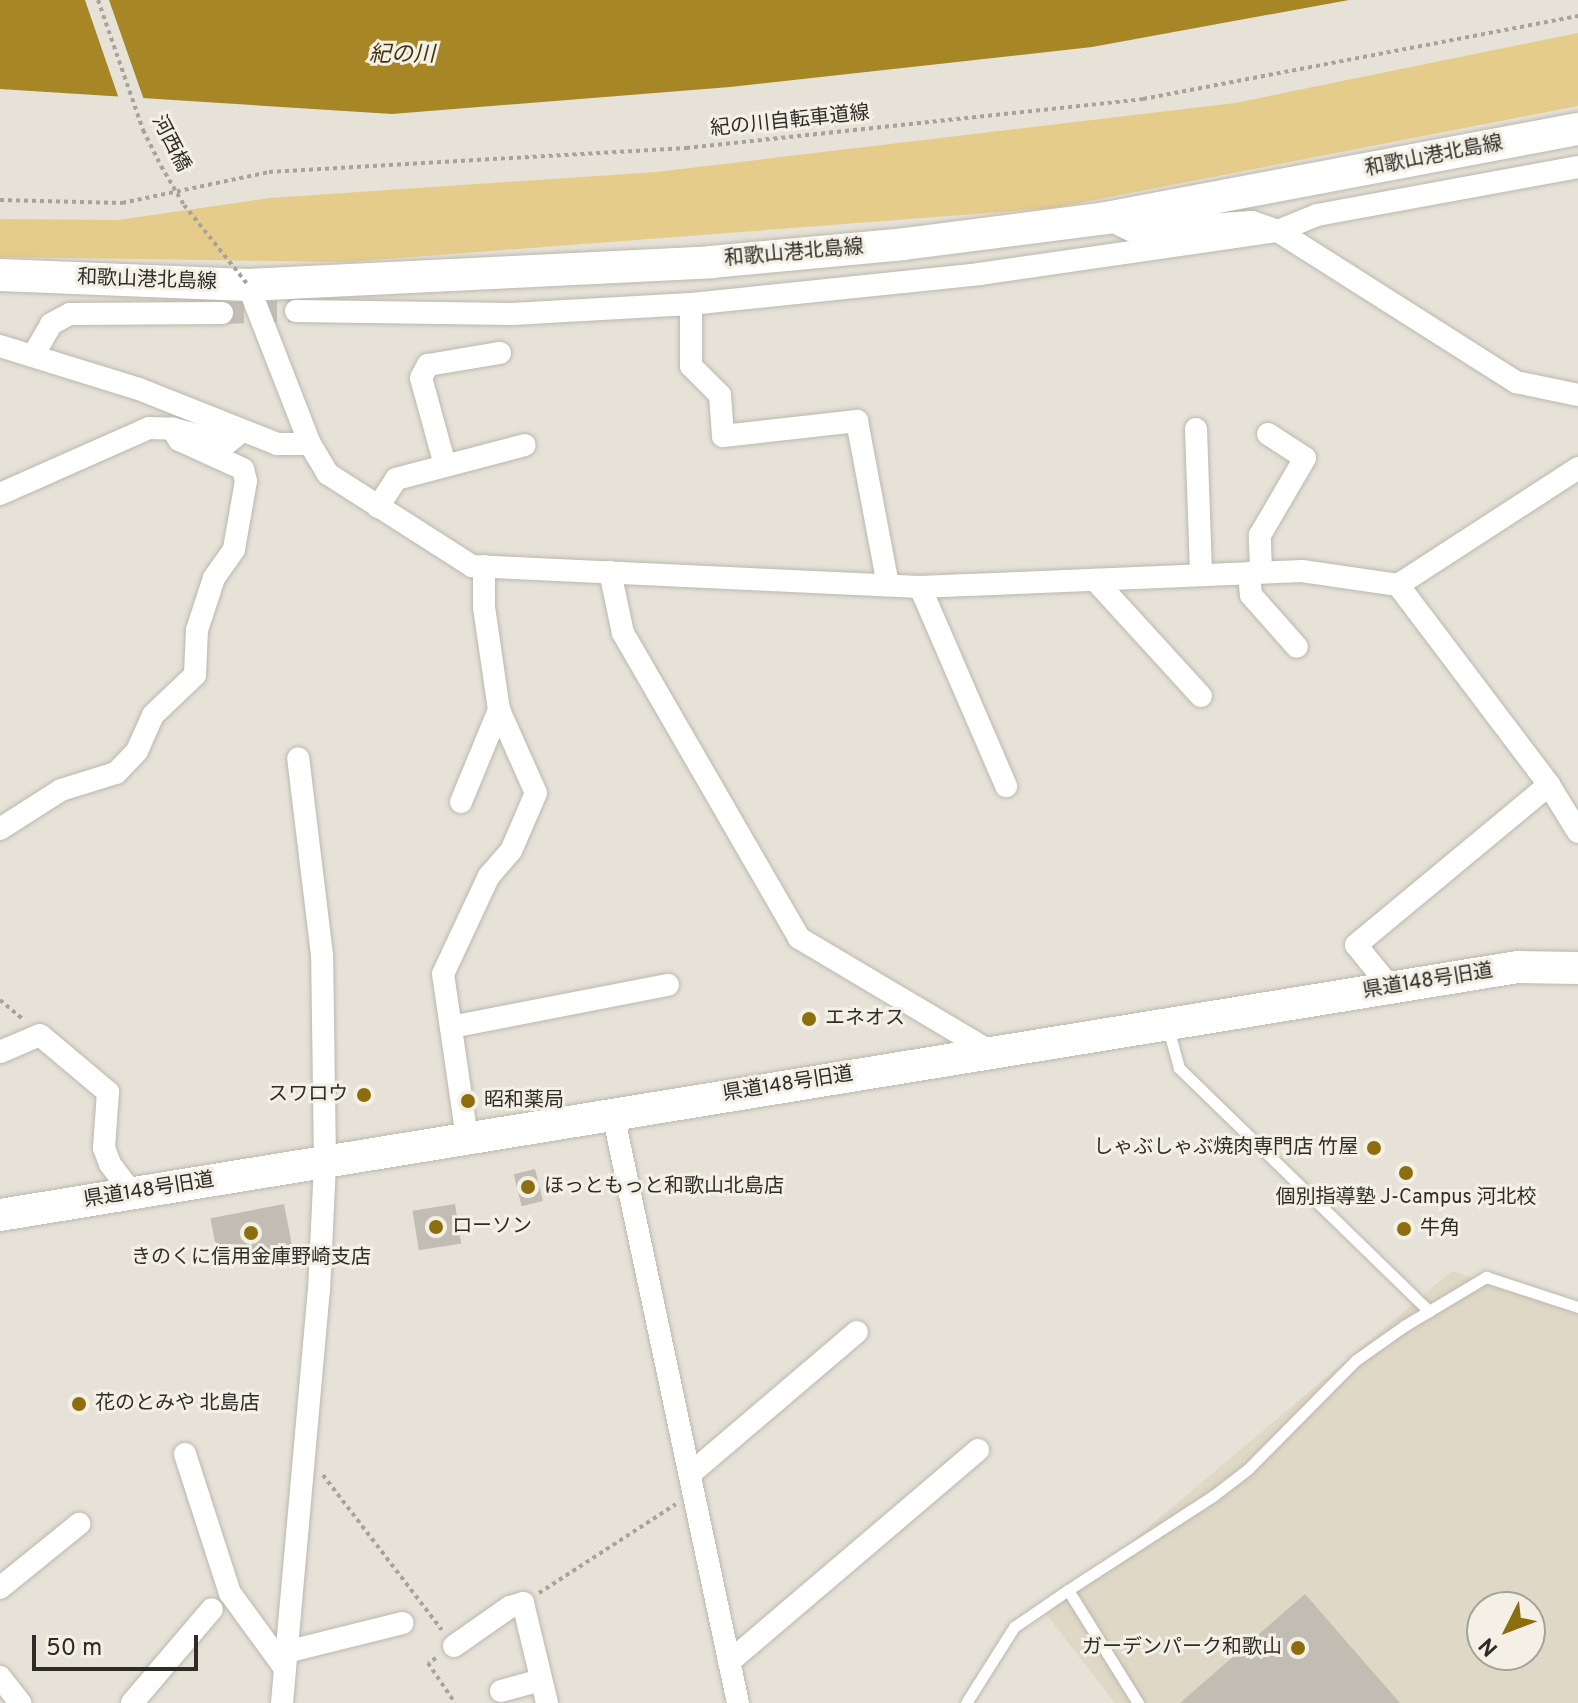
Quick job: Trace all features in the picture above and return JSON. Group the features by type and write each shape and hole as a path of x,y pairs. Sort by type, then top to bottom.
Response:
{"street":[{"name":"和歌山港北島線","path":"0,275 248,285 711,262 904,244 1106,218 1578,129"},
{"path":"296,311 512,314 691,304 979,274 1278,231 1317,215 1578,167"},
{"path":"1106,218 1131,230 1252,222 1278,231 1516,382 1578,395"},
{"path":"248,285 310,444 328,474 472,566 920,587 1302,571 1398,585 1578,468"},
{"path":"691,304 691,366 720,395 723,436 857,421 888,585"},
{"path":"34,354 51,324 70,314 222,313"},
{"path":"0,346 34,354 139,389 277,444 310,444"},
{"path":"445,465 421,378 428,365 500,353"},
{"path":"0,494 149,428 173,429 227,443 241,432"},
{"path":"0,829 61,790 116,773 137,751 153,715 195,675 197,630 214,578 234,549 246,481 243,469 179,440 173,429"},
{"path":"1196,429 1201,575"},
{"path":"1268,434 1305,458 1260,535 1251,595 1297,647"},
{"path":"378,507 396,479 525,445"},
{"path":"467,1138 443,974 489,876 511,851 536,793 499,710 484,607 484,566"},
{"path":"610,572 623,633 799,938 991,1052"},
{"path":"1095,580 1201,696"},
{"path":"1398,585 1549,785 1578,832"},
{"path":"920,587 1006,786"},
{"path":"461,802 499,710"},
{"path":"282,1703 319,1291 325,1163 322,955 298,758"},
{"path":"1391,988 1356,945 1549,785"},
{"name":"県道148号旧道","path":"0,1215 1518,967 1578,968"},
{"path":"451,1027 668,985"},
{"path":"0,1052 40,1035 108,1092 104,1148 110,1164 133,1194"},
{"path":"613,1114 738,1703"},
{"path":"692,1484 857,1332"},
{"path":"729,1662 978,1450"},
{"path":"185,1454 230,1593 285,1660"},
{"path":"0,1588 79,1524"},
{"path":"454,1646 510,1607 523,1603 547,1703"},
{"path":"132,1703 212,1609"},
{"path":"285,1660 402,1623"},
{"path":"0,1677 20,1703"},
{"path":"501,1691 541,1680"}],"lane":[{"path":"1167,1023 1179,1068 1429,1311"},
{"path":"966,1703 1014,1627 1237,1478 1356,1360 1429,1311 1486,1277 1578,1307"},
{"path":"1068,1590 1138,1703"}],"path":[{"name":"河西橋","path":"98,0 143,130 155,154 184,205 248,285"},
{"name":"紀の川自転車道線","path":"0,200 122,203 269,172 686,148 1143,99 1578,16"},
{"path":"304,1450 454,1646 428,1663 455,1703"},
{"path":"523,1603 692,1484"}],"shaded area":[{"path":"1578,33 1578,106 1053,208 348,262 0,257 0,219 118,220 270,198 656,172 1235,103"},
{"path":"1452,1271 1578,1313 1578,1703 1115,1703 1046,1614"}],"water":[{"name":"紀の川","path":"0,0 1349,0 1092,47 730,87 392,114 0,89"}],"pier":[{"path":"85,0 109,0 144,100 119,99"}],"building":[{"name":"ほっともっと和歌山北島店","path":"535,1169 543,1201 522,1206 514,1174"},
{"name":"きのくに信用金庫野崎支店","path":"284,1204 292,1247 219,1262 210,1218"},
{"name":"ローソン","path":"455,1204 461,1244 419,1250 413,1211"},
{"name":"ガーデンパーク和歌山","path":"1305,1594 1400,1703 1180,1703"}],"tunnel":[{"path":"222,313 296,311"}],"place":[{"name":"エネオス","path":"809,1019"},
{"name":"スワロウ","path":"364,1095"},
{"name":"昭和薬局","path":"468,1101"},
{"name":"しゃぶしゃぶ焼肉専門店 竹屋","path":"1374,1148"},
{"name":"個別指導塾 J-Campus 河北校","path":"1406,1173"},
{"name":"ほっともっと和歌山北島店","path":"528,1187"},
{"name":"ローソン","path":"436,1227"},
{"name":"牛角","path":"1404,1229"},
{"name":"きのくに信用金庫野崎支店","path":"251,1233"},
{"name":"花のとみや 北島店","path":"79,1404"},
{"name":"ガーデンパーク和歌山","path":"1298,1648"}]}
